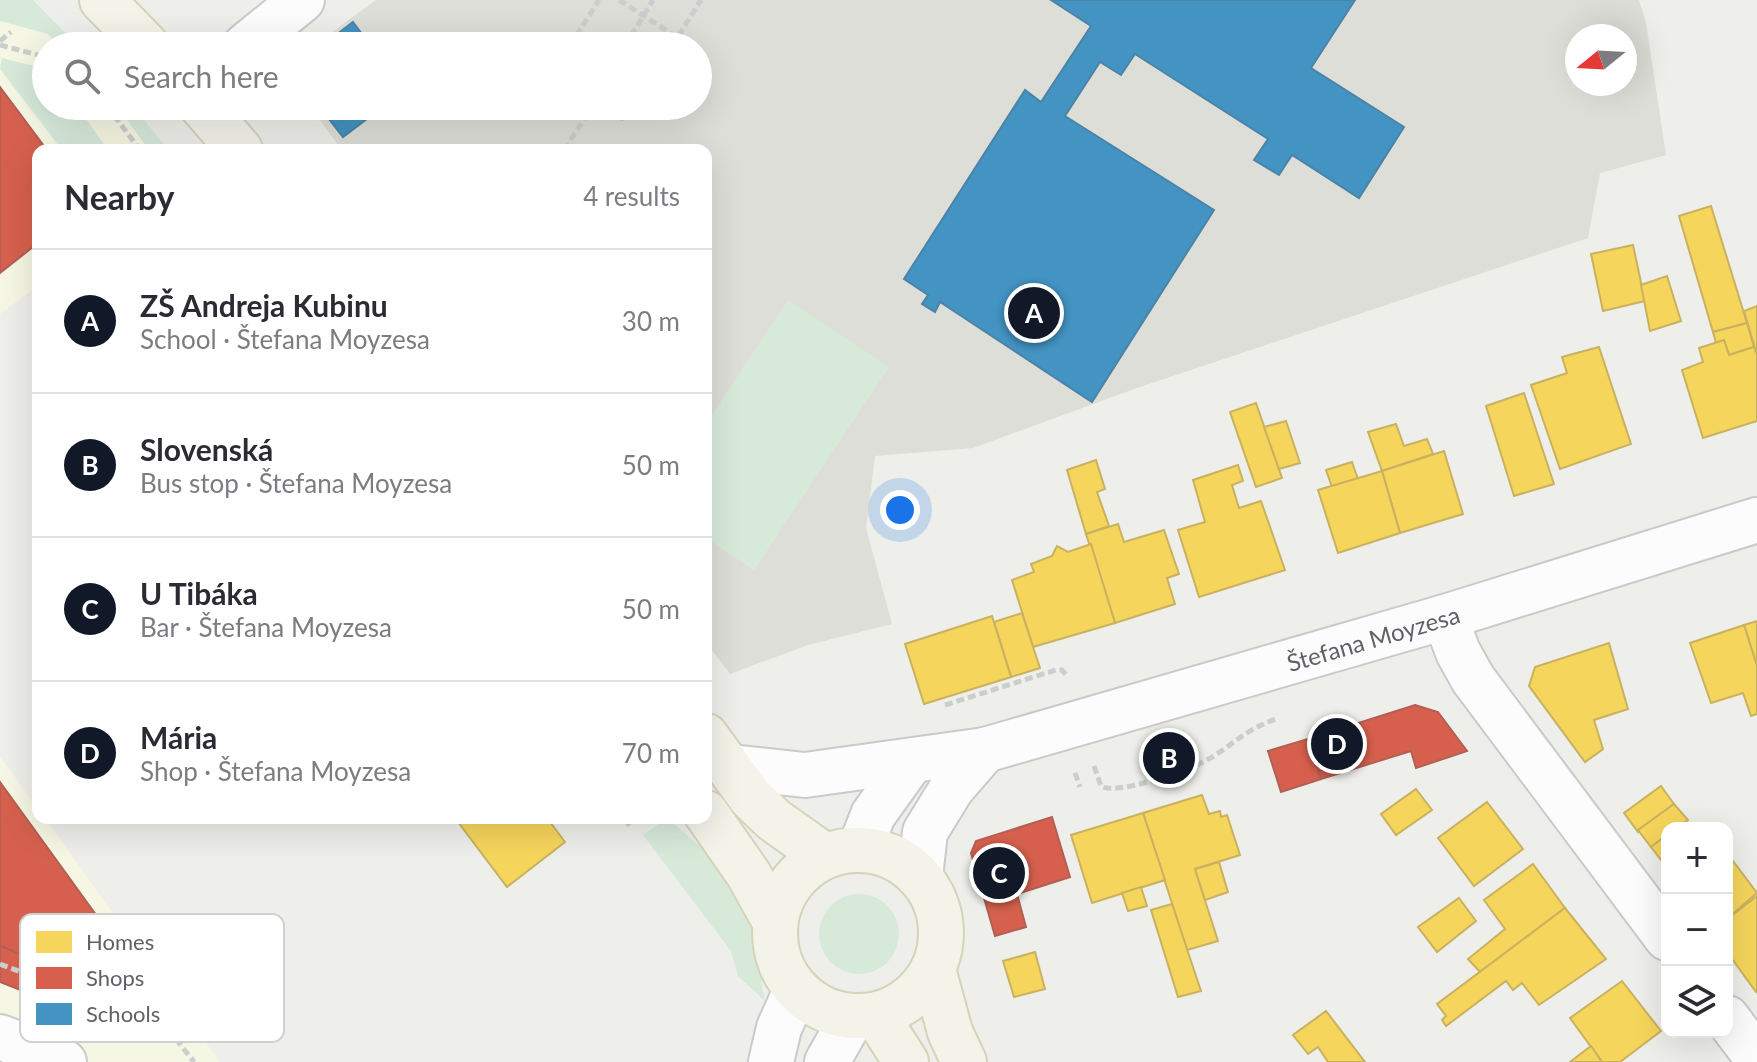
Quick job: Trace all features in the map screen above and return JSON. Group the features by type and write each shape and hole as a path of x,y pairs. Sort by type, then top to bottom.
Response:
{"main road":[{"path":"102,0 133,32"},
{"path":"214,120 235,144"},
{"path":"712,822 749,875 775,922 779,958 796,990 832,1013 864,1015 910,998 933,969 941,931 931,893 920,877 882,853 842,852 774,820 750,797 718,752"},
{"path":"775,922 791,882 842,852"},
{"path":"933,969 950,1032 964,1062"},
{"path":"864,1015 906,1062"}],"street":[{"name":"Štefana Moyzesa","path":"718,752 805,775 985,750 1445,617 1757,520"},
{"path":"1445,617 1458,652 1473,679 1661,930"},
{"path":"920,877 925,832 952,788 985,750"},
{"path":"842,852 911,762"},
{"path":"771,1062 779,1028 796,990"},
{"path":"827,1062 864,1015"},
{"path":"1733,1026 1757,1058"},
{"path":"0,1037 64,1062"}],"path":[{"path":"579,32 599,0"},
{"path":"619,0 669,32"},
{"path":"634,32 653,0"},
{"path":"680,32 701,0"},
{"path":"11,32 0,43 32,53"},
{"path":"118,120 136,144"},
{"path":"568,144 584,120"},
{"path":"1099,780 1107,790 1116,791 1202,763 1226,746"},
{"path":"0,964 20,972"},
{"path":"178,1042 194,1062"}],"shaded area":[{"path":"0,0 33,0 64,32 32,32 32,120 144,120 164,144 32,144 32,290 0,314"},
{"path":"0,0 33,0 64,32 41,32 0,21"},
{"path":"376,0 1639,0 1646,23 1666,155 1600,173 1588,238 1137,388 973,448 875,456 866,528 892,624 808,645 730,674 712,650 712,144 338,144 320,120 712,120 712,32 332,32"},
{"path":"2,58 32,66 32,111 0,69"},
{"path":"39,120 87,120 104,144 57,144"},
{"path":"127,120 144,120 164,144 145,144"},
{"path":"788,300 889,367 754,570 712,542 712,415"},
{"path":"0,756 32,801 32,824 49,824 114,914 20,914 20,1042 206,1042 220,1062 0,1062"},
{"path":"659,824 674,824 702,848 733,883 747,910 765,1001 738,976 731,951 643,835"},
{"path":"851,894 867,894 888,905 899,926 899,942 888,963 867,974 851,974 837,968 825,956 819,942 819,926 825,912 837,900"}],"building: Homes":[{"path":"1711,206 1747,323 1713,332 1679,216"},
{"path":"1633,245 1645,301 1603,311 1591,254"},
{"path":"1667,276 1681,321 1650,331 1641,285"},
{"path":"1757,306 1757,355 1744,311"},
{"path":"1747,323 1754,347 1729,355 1724,340 1716,343 1713,332"},
{"path":"1724,340 1729,355 1754,347 1757,355 1757,421 1703,438 1682,370 1703,362 1699,348"},
{"path":"1599,347 1631,444 1560,469 1531,385 1567,373 1562,357"},
{"path":"1524,393 1554,484 1514,496 1486,406"},
{"path":"1256,403 1282,478 1256,487 1230,412"},
{"path":"1286,421 1300,463 1279,469 1264,427"},
{"path":"1396,424 1404,446 1427,439 1433,454 1382,471 1368,432"},
{"path":"1444,451 1463,514 1400,533 1382,471"},
{"path":"1096,460 1105,489 1097,492 1109,526 1086,534 1067,470"},
{"path":"1352,462 1358,479 1332,487 1326,470"},
{"path":"1238,465 1243,481 1232,485 1239,508 1261,501 1285,570 1199,597 1178,530 1205,522 1193,480"},
{"path":"1382,471 1400,533 1338,553 1318,490"},
{"path":"1118,524 1124,542 1164,530 1179,574 1167,578 1175,604 1115,623 1086,534"},
{"path":"1091,544 1115,623 1033,647 1012,580 1034,572 1031,564 1052,556 1057,546 1068,552"},
{"path":"1022,613 1040,668 1011,677 994,622"},
{"path":"992,616 1011,677 924,704 905,644"},
{"path":"1757,621 1757,666 1744,625"},
{"path":"1744,625 1757,666 1757,714 1751,716 1743,693 1711,703 1690,643"},
{"path":"1609,643 1628,709 1594,720 1603,749 1585,762 1529,686 1535,667"},
{"path":"1661,786 1674,804 1638,832 1624,813"},
{"path":"1416,789 1432,810 1396,835 1381,814"},
{"path":"1202,795 1209,814 1220,811 1221,817 1227,815 1240,855 1195,869 1218,941 1187,950 1143,813"},
{"path":"1487,802 1523,849 1474,886 1438,838"},
{"path":"1674,804 1688,820 1661,822 1661,840 1651,847 1638,830"},
{"path":"1143,813 1165,880 1092,903 1071,835"},
{"path":"460,824 552,824 565,842 507,887"},
{"path":"1661,840 1661,860 1651,847"},
{"path":"1733,861 1757,893 1733,914"},
{"path":"1219,862 1228,892 1205,900 1195,869"},
{"path":"1533,864 1565,908 1480,972 1468,959 1505,929 1484,900"},
{"path":"1141,887 1147,906 1128,911 1122,893"},
{"path":"1757,896 1756,992 1733,960 1733,914"},
{"path":"1459,898 1476,921 1437,952 1418,927"},
{"path":"1172,904 1201,991 1178,997 1151,910"},
{"path":"1565,908 1606,959 1539,1005 1522,983 1513,990 1506,981 1446,1026 1442,1020 1446,1016 1437,1004"},
{"path":"1035,952 1045,989 1014,997 1003,961"},
{"path":"1622,981 1661,1031 1620,1062 1602,1062 1570,1018"},
{"path":"1326,1011 1365,1062 1328,1062 1318,1047 1308,1054 1293,1035"},
{"path":"1591,1046 1602,1062 1570,1062"}],"building: Shops":[{"path":"0,87 43,144 32,144 32,248 0,273"},
{"path":"1415,705 1438,712 1467,751 1416,768 1411,751 1321,779 1308,739"},
{"path":"1308,739 1321,779 1281,792 1268,751"},
{"path":"0,782 95,914 20,914 20,954 0,946"},
{"path":"1052,817 1070,877 1017,894 1026,927 995,936 971,853 976,841"},
{"path":"0,946 20,954 20,990 0,982"}],"building: Schools":[{"path":"1051,0 1355,0 1311,68 1404,127 1359,198 1292,155 1279,175 1254,160 1268,139 1135,54 1121,75 1100,62 1065,116 1214,210 1092,402 940,302 935,312 922,304 928,295 904,279 1025,90 1041,102 1091,26"},
{"path":"353,22 360,32 340,32"},
{"path":"330,120 365,120 343,137"}],"place":[{"name":"ZŠ Andreja Kubinu","path":"1034,313"},
{"name":"Mária","path":"1337,744"},
{"name":"Slovenská","path":"1169,758"},
{"name":"U Tibáka","path":"999,873"}]}
